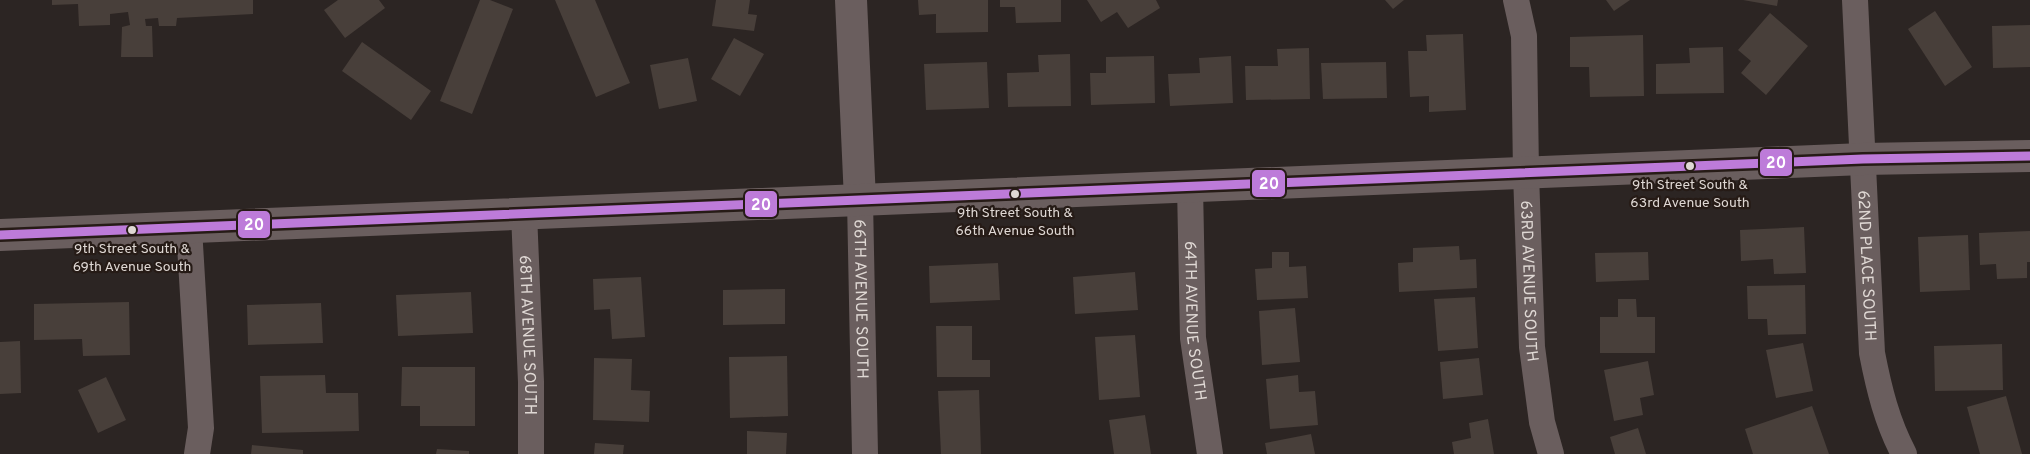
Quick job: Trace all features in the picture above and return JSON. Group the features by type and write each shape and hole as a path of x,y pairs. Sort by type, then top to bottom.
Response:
{"street":[{"name":"66TH AVENUE SOUTH","path":"851,0 860,200 865,454"},
{"name":"63RD AVENUE SOUTH","path":"1516,0 1524,36 1526,173 1533,347 1542,422 1551,454"},
{"name":"62ND PLACE SOUTH","path":"1855,0 1872,353 1880,396 1894,436 1904,454"},
{"path":"0,235 1863,159 2030,156"},
{"name":"64TH AVENUE SOUTH","path":"1190,186 1193,338 1210,454"},
{"name":"68TH AVENUE SOUTH","path":"524,213 531,382 531,454"},
{"path":"189,228 201,428 197,454"}],"building":[{"path":"52,0 253,0 253,14 177,18 176,26 159,26 158,18 145,19 146,26 152,26 153,57 121,57 122,27 130,25 128,12 110,14 110,25 79,26 78,4 52,5"},
{"path":"338,0 379,0 385,8 345,38 324,10"},
{"path":"480,0 490,0 513,9 472,114 440,101"},
{"path":"555,0 595,0 630,83 596,97"},
{"path":"716,0 750,0 748,14 757,15 754,31 712,26"},
{"path":"918,0 988,0 988,32 936,33 936,14 919,15"},
{"path":"1000,0 1061,0 1061,22 1016,23 1015,7 1000,7"},
{"path":"1087,0 1156,0 1160,8 1128,28 1117,12 1101,22"},
{"path":"1385,0 1404,0 1393,9"},
{"path":"1606,0 1630,0 1614,11"},
{"path":"1743,0 1778,0 1777,6"},
{"path":"1935,11 1972,67 1945,86 1908,29"},
{"path":"1770,13 1808,46 1766,95 1741,73 1751,61 1738,50"},
{"path":"2030,25 2030,67 1993,68 1992,26"},
{"path":"1463,34 1466,110 1429,112 1429,96 1410,97 1408,51 1427,51 1426,35"},
{"path":"1643,35 1644,96 1590,97 1589,67 1570,67 1570,37"},
{"path":"734,38 764,54 740,96 711,79"},
{"path":"362,42 431,91 411,120 342,71"},
{"path":"1723,47 1724,93 1656,94 1656,64 1690,63 1689,48"},
{"path":"1309,48 1310,99 1246,100 1245,66 1278,66 1277,49"},
{"path":"1070,54 1071,106 1008,107 1007,73 1039,72 1038,55"},
{"path":"1154,56 1155,103 1091,105 1090,73 1106,73 1106,57"},
{"path":"1231,56 1233,103 1170,106 1168,74 1200,73 1199,58"},
{"path":"688,58 697,101 659,109 650,65"},
{"path":"987,62 989,108 926,110 924,64"},
{"path":"1386,62 1387,98 1323,99 1321,63"},
{"path":"1804,227 1806,273 1774,274 1773,259 1741,261 1740,230"},
{"path":"2030,231 2030,262 2027,262 2027,278 1997,279 1996,264 1980,265 1979,233"},
{"path":"1968,235 1970,290 1920,292 1918,237"},
{"path":"1459,246 1460,260 1476,259 1477,288 1399,292 1398,263 1413,262 1413,248"},
{"path":"1272,252 1289,252 1289,267 1306,266 1308,298 1257,300 1255,269 1272,268"},
{"path":"1648,252 1649,280 1596,282 1595,253"},
{"path":"998,263 1000,300 930,303 929,266"},
{"path":"1135,272 1138,310 1075,314 1073,277"},
{"path":"641,277 645,337 612,339 610,309 594,310 593,279"},
{"path":"1805,285 1806,334 1768,335 1767,319 1748,319 1747,286"},
{"path":"785,289 785,324 723,325 723,290"},
{"path":"471,292 473,333 398,336 396,295"},
{"path":"1475,297 1478,348 1438,351 1434,299"},
{"path":"1618,299 1636,299 1637,317 1655,317 1655,353 1600,353 1600,317 1618,317"},
{"path":"129,302 130,355 83,356 82,339 34,340 34,304"},
{"path":"321,303 323,343 248,345 247,305"},
{"path":"1295,308 1300,362 1262,365 1259,311"},
{"path":"936,326 972,326 972,360 990,360 990,377 937,377"},
{"path":"1135,335 1140,397 1099,400 1095,337"},
{"path":"20,341 21,393 0,394 0,342"},
{"path":"1803,343 1813,391 1776,398 1766,350"},
{"path":"2002,344 2003,390 1935,391 1934,346"},
{"path":"787,356 788,416 730,418 729,357"},
{"path":"594,358 632,359 631,390 650,391 649,422 593,420"},
{"path":"1479,358 1483,395 1443,399 1440,362"},
{"path":"1648,361 1654,395 1640,398 1643,415 1614,421 1604,370"},
{"path":"402,367 475,367 475,426 420,426 420,406 401,406"},
{"path":"325,375 326,393 358,393 359,431 262,433 260,376"},
{"path":"1298,375 1299,392 1315,391 1318,425 1270,429 1266,379"},
{"path":"106,377 126,420 98,433 78,390"},
{"path":"979,390 981,454 941,454 938,391"},
{"path":"2006,396 2022,454 1980,454 1967,407"},
{"path":"1812,406 1829,454 1753,454 1745,429"},
{"path":"1145,415 1151,454 1114,454 1109,420"},
{"path":"1488,419 1494,454 1454,454 1452,442 1471,438 1469,423"},
{"path":"1638,428 1646,454 1615,454 1610,437"},
{"path":"747,431 787,433 786,454 747,454"},
{"path":"1311,434 1315,454 1267,454 1265,443"},
{"path":"595,443 624,445 623,454 594,454"},
{"path":"252,445 303,450 303,454 251,454"},
{"path":"437,449 469,451 469,454 436,454"}],"transit line":[{"name":"20","path":"0,235 1863,159 2030,156"}],"place":[{"name":"9th Street South & 63rd Avenue South","path":"1690,166"},
{"name":"9th Street South & 66th Avenue South","path":"1015,194"},
{"name":"9th Street South & 69th Avenue South","path":"132,230"}]}
